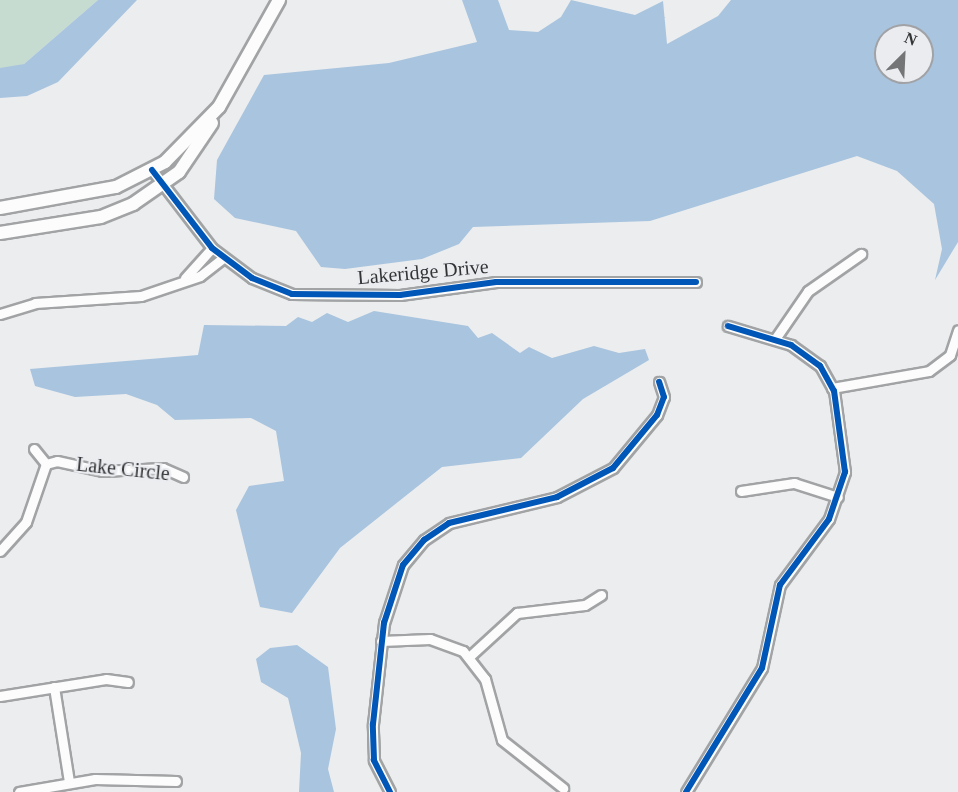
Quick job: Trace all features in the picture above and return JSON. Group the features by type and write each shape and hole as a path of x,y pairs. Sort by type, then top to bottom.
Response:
{"street":[{"path":"0,233 101,217 163,183 195,153 279,0"},
{"path":"0,208 116,187 152,170 183,148 217,111"},
{"name":"Lakeridge Drive","path":"152,170 212,248 223,258 264,285 306,296 400,295 496,282 696,282"},
{"path":"184,278 212,248"},
{"path":"775,339 808,291 861,254"},
{"path":"0,314 35,303 132,298 184,278 200,276 223,258"},
{"path":"686,792 762,668 774,600 785,575 829,519 845,472 832,388 812,359 775,339 728,326"},
{"path":"832,388 929,371 950,355 958,330"},
{"path":"390,792 372,746 381,641 398,575 424,540 462,518 557,498 613,468 657,415 664,397 659,382"},
{"path":"0,551 26,522 46,464 34,450"},
{"name":"Lake Circle","path":"46,464 57,460 102,471 163,468 183,477"},
{"path":"741,491 794,483 838,497"},
{"path":"470,656 517,613 585,605 601,595"},
{"path":"381,641 440,641 470,656 485,679 502,740 563,788"},
{"path":"0,696 106,679 128,682"},
{"path":"54,687 69,782"},
{"path":"19,792 69,782 176,782"}],"green space":[{"path":"0,0 98,0 24,64 7,69 0,68"}],"water":[{"path":"98,0 137,0 58,82 27,96 0,98 0,68 24,64"},
{"path":"462,0 498,0 509,30 538,32 561,17 571,0 635,15 663,1 667,44 718,16 731,0 958,0 958,242 935,280 942,249 934,204 897,171 857,156 650,221 473,227 459,244 422,259 345,269 321,267 296,231 235,218 214,199 217,160 264,75 389,63 477,42"},
{"path":"374,311 468,326 478,338 492,333 520,353 529,347 552,358 594,346 619,353 645,349 649,360 583,399 521,458 442,467 340,548 292,613 260,607 236,510 249,486 284,481 276,431 251,418 175,420 157,405 126,394 75,397 35,386 30,369 198,355 204,325 286,326 298,317 312,322 327,313 348,322"},
{"path":"297,645 328,667 336,729 328,769 334,792 299,792 301,753 288,698 261,682 256,659 270,648"}],"cycle path":[{"path":"152,170 212,248 252,278 292,294 400,295 496,282 696,282"},
{"path":"686,792 762,668 780,585 829,519 845,472 834,391 820,366 791,345 728,326"},
{"path":"390,792 374,760 373,724 384,623 403,565 424,540 449,523 557,497 613,468 657,415 664,397 659,382"}]}
